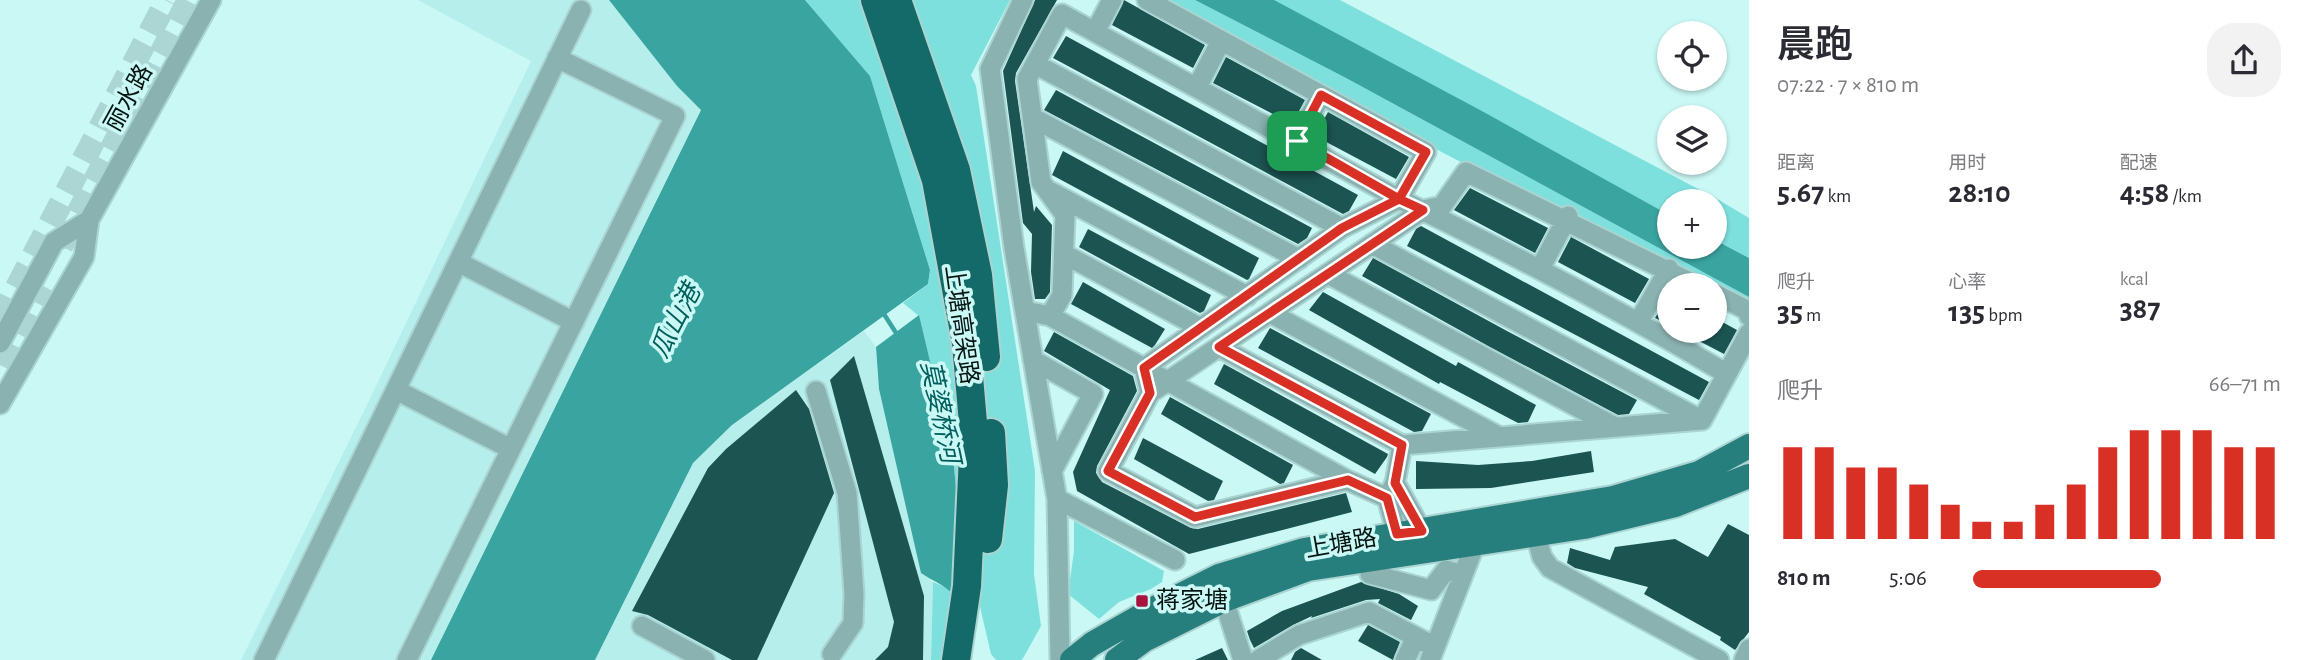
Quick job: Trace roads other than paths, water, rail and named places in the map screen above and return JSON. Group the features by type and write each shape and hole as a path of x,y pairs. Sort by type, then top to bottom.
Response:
{"highway":[{"name":"上塘高架路","path":"875,0 936,180 966,343 974,446 967,586 956,660"},
{"name":"上塘高架路","path":"897,0 956,170 978,275 994,485 975,660"}],"main road":[{"name":"上塘路","path":"1072,660 1092,644 1155,608 1219,576 1304,550 1613,498 1699,473 1749,446"},
{"name":"上塘路","path":"1117,660 1144,640 1223,600 1308,569 1584,527 1675,505 1749,476"}],"street":[{"name":"丽水路","path":"0,404 84,257 89,220 211,0"},
{"path":"1023,0 990,69 1025,311 1057,499 1060,660"},
{"path":"1095,32 1112,0"},
{"path":"1144,368 1342,228 1399,199 1426,152 1147,0"},
{"path":"264,660 581,10"},
{"path":"1050,316 1062,295 1065,215 1044,188 1027,79 1062,14 1399,199 1639,321 1727,374"},
{"path":"1197,87 1220,40"},
{"path":"407,660 675,116 557,58"},
{"path":"1035,64 1342,228"},
{"path":"1297,141 1321,95"},
{"path":"1032,118 1299,259"},
{"path":"1348,480 1195,517 1108,471 1150,393 1423,210 1442,206 1466,172 1672,273"},
{"path":"1044,188 1247,296"},
{"path":"1540,269 1568,216"},
{"name":"丽水路","path":"0,343 54,242 89,220"},
{"path":"1372,244 1702,420"},
{"path":"1064,254 1201,328"},
{"path":"458,262 574,321"},
{"path":"1639,321 1669,269"},
{"path":"1328,274 1615,428"},
{"path":"1727,301 1747,310 1749,316"},
{"path":"1025,311 1050,316 1348,480 1391,490 1422,531"},
{"path":"1270,313 1501,437"},
{"path":"1702,420 1749,333"},
{"path":"1219,347 1402,445 1702,420"},
{"path":"1033,359 1093,394 1052,471"},
{"path":"1144,368 1150,393"},
{"path":"396,390 511,449"},
{"path":"816,391 847,493 853,582 853,623 833,658"},
{"path":"1397,534 1391,490 1402,445"},
{"path":"1057,499 1175,560"},
{"path":"1536,535 1542,557 1550,568 1719,660"},
{"path":"1258,660 1299,635 1369,612 1416,637 1433,654 1475,544"},
{"path":"1370,574 1431,590 1446,570 1463,575"},
{"path":"1223,600 1243,660"},
{"path":"642,626 705,660"},
{"path":"1405,660 1416,637"},
{"path":"1744,660 1749,649"}],"water":[{"name":"瓜山港","path":"609,0 805,0 870,76 930,270 928,284 732,425 693,463 595,660 431,660 701,110 677,86"},
{"path":"1195,0 1274,0 1480,110 1657,208 1657,247 1346,78"},
{"path":"1727,246 1749,258 1749,297 1727,285 1727,273 1705,273 1679,259 1727,259"},
{"path":"919,315 953,458 959,516 953,595 921,573 879,389 876,347"}],"waterway":[{"name":"莫婆桥河","path":"882,311 898,336"}],"tunnel":[{"path":"0,320 167,0"},
{"path":"61,246 189,0"},
{"path":"0,365 41,285"}],"place":[{"name":"蒋家塘","path":"1142,601"}]}
